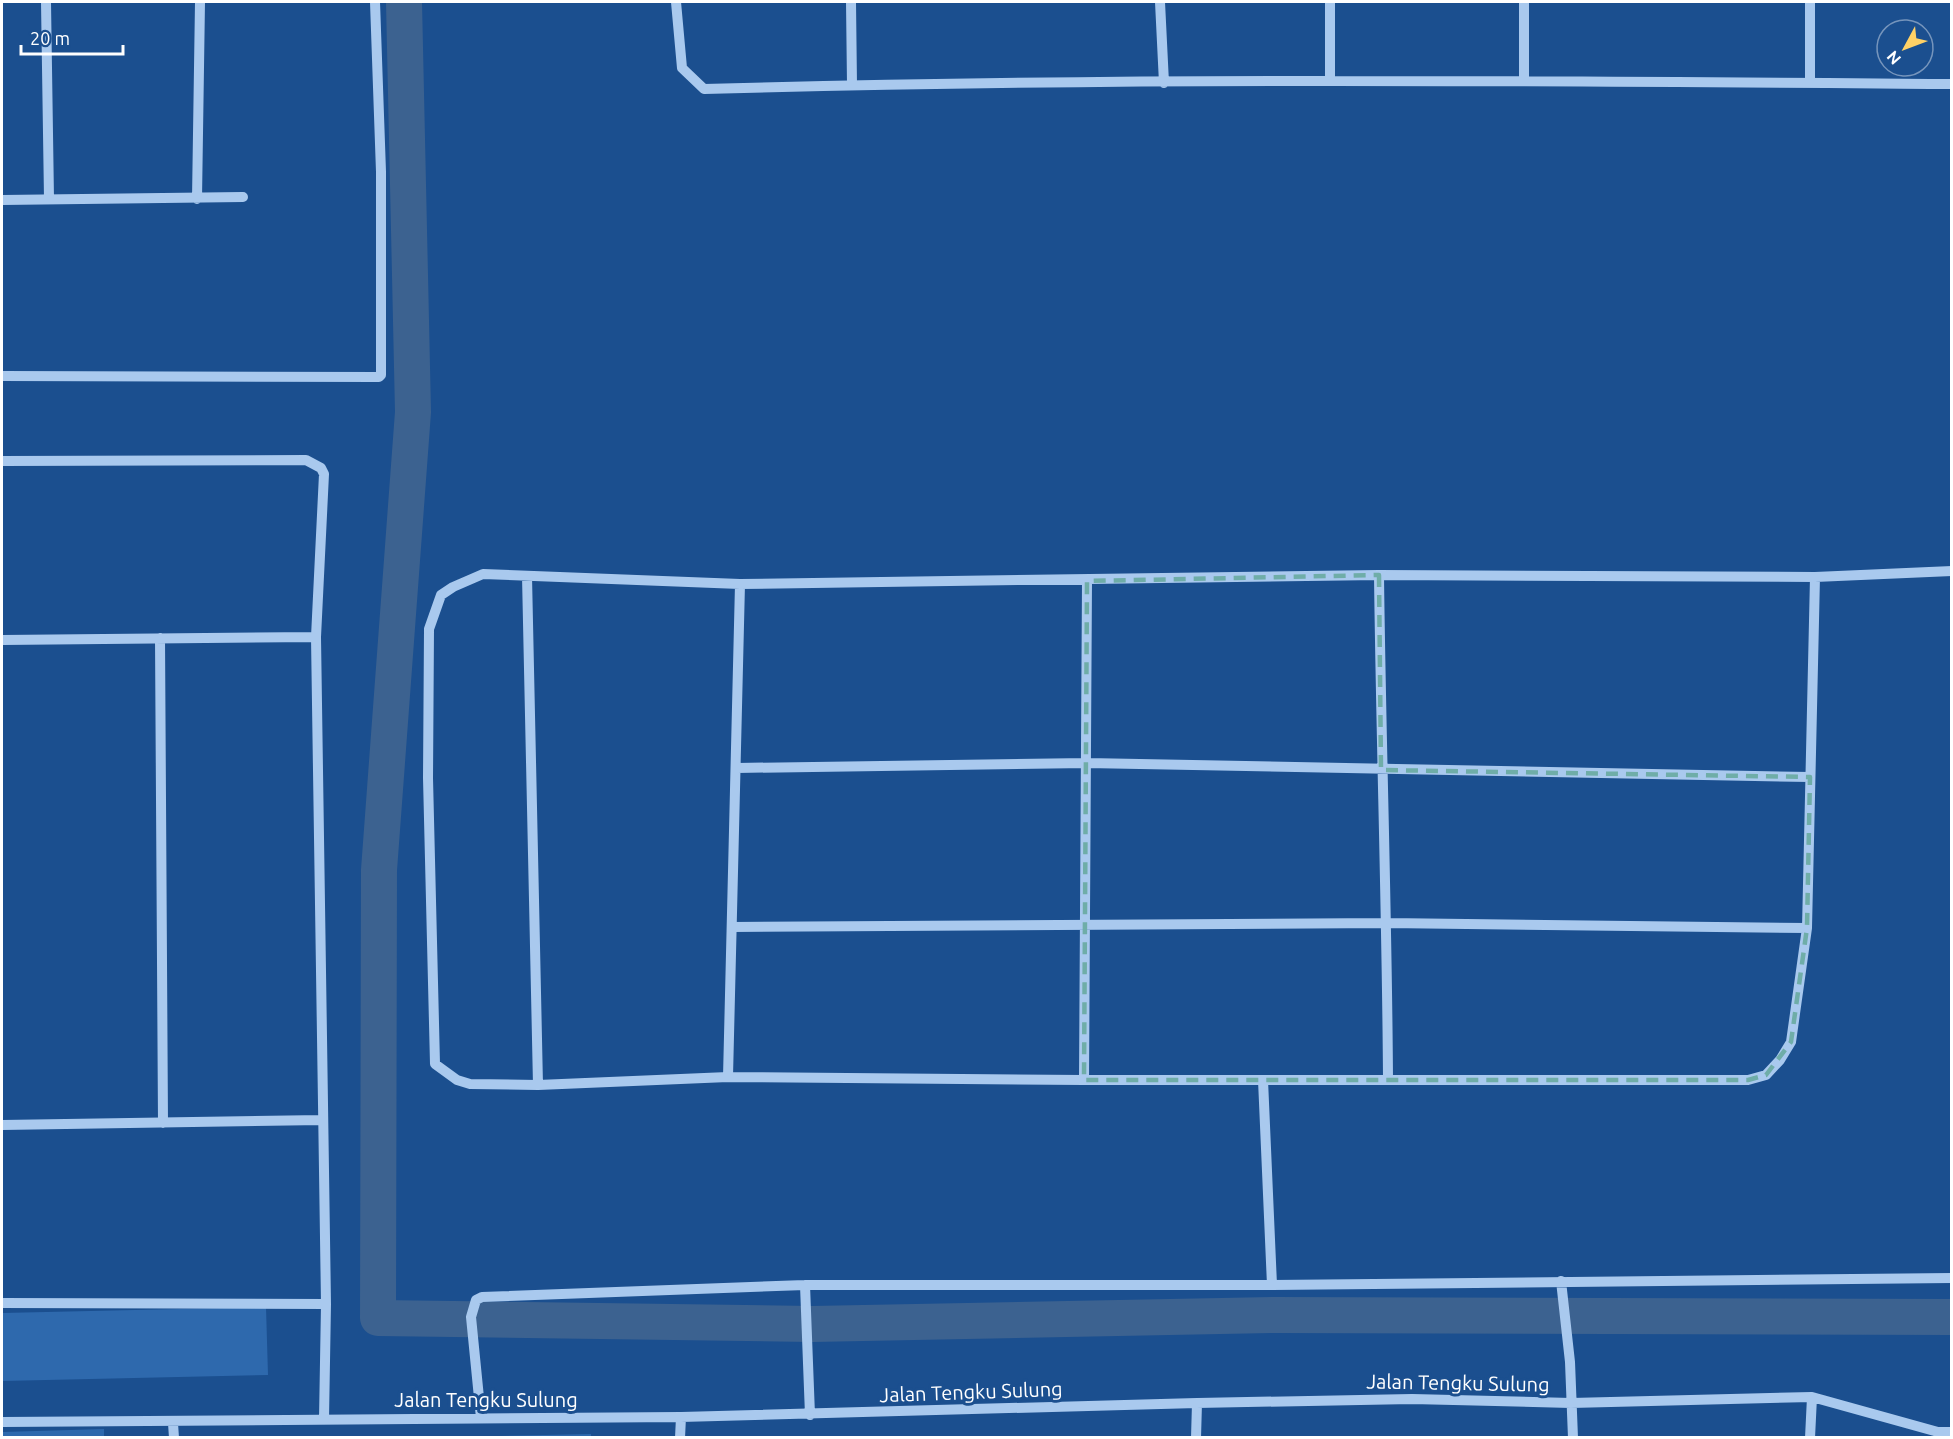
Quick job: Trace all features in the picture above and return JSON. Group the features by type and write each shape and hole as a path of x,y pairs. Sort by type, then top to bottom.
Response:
{"street":[{"path":"46,2 49,200"},
{"path":"197,199 200,2"},
{"path":"2,376 379,377 381,375 381,172 375,2"},
{"path":"676,2 682,68 704,89 852,85 1330,81 1952,84"},
{"path":"851,2 852,85"},
{"path":"1160,2 1164,83"},
{"path":"1330,2 1330,81"},
{"path":"1524,2 1524,81"},
{"path":"1810,2 1810,83"},
{"path":"2,200 243,197"},
{"path":"2,461 306,460 315,464 324,474 316,637 326,1304 324,1419"},
{"path":"1815,577 1807,928 1791,1042 1780,1060 1766,1075 1748,1080 1084,1080 728,1077 538,1085 470,1083 457,1080 435,1064 430,873 429,641 434,610 441,595 483,574 740,584 1379,575 1815,577 1952,571"},
{"path":"1379,575 1388,1079"},
{"path":"527,576 538,1085"},
{"path":"1084,1080 1087,580"},
{"path":"728,1077 740,584"},
{"path":"2,640 316,637"},
{"path":"160,638 163,1123"},
{"path":"737,768 1087,763 1810,777"},
{"path":"732,927 1084,923 1387,923 1807,928"},
{"path":"1263,1080 1272,1285"},
{"path":"2,1125 322,1120"},
{"path":"481,1418 471,1317 476,1300 482,1297 805,1285 1272,1285 1952,1278"},
{"path":"1561,1281 1570,1362 1573,1437"},
{"path":"805,1285 810,1415"},
{"path":"2,1303 326,1304"},
{"path":"1810,1437 1812,1397"},
{"name":"Jalan Tengku Sulung","path":"2,1422 173,1423 324,1419 681,1417 1412,1399 1571,1403 1812,1397 1938,1432 1952,1432"},
{"path":"1196,1437 1197,1403"},
{"path":"681,1417 681,1437"},
{"path":"173,1423 174,1437"}],"highlighted area":[{"path":"1379,575 1381,770 1810,777 1807,928 1791,1042 1766,1075 1748,1080 1084,1080 1087,581"}],"shaded area":[{"path":"266,1307 268,1375 2,1381 2,1313"},
{"path":"104,1429 104,1437 2,1437 2,1432"},
{"path":"591,1434 591,1438 452,1437"}],"waterway":[{"path":"404,2 413,412 379,870 378,1318 812,1324 1273,1315 1952,1317"}]}
